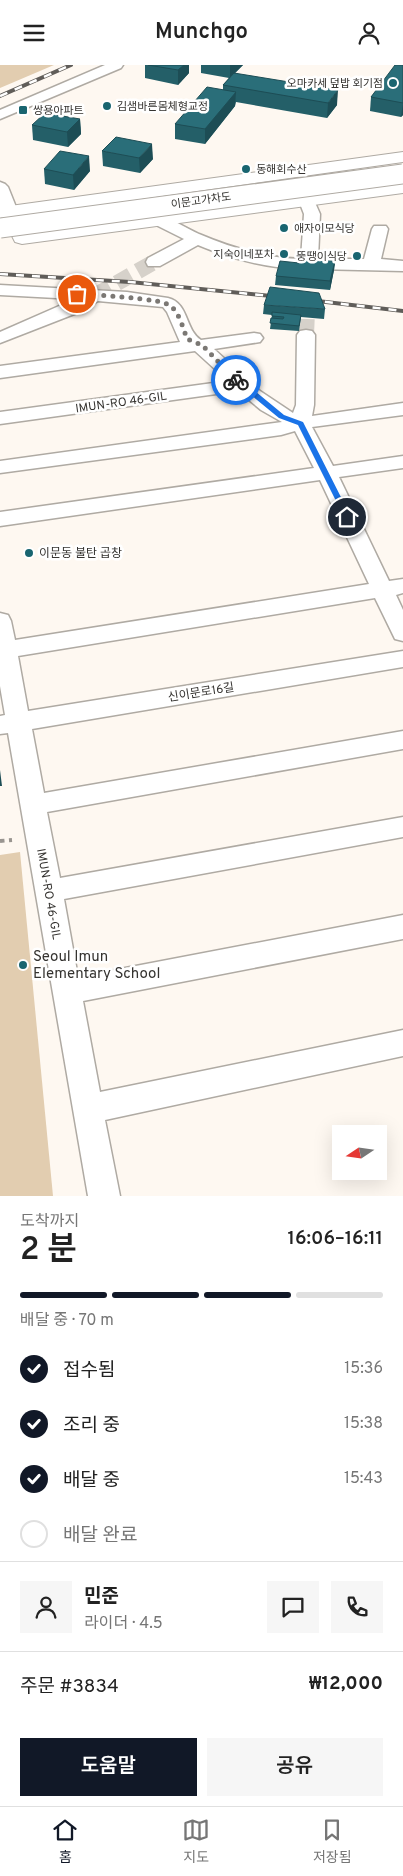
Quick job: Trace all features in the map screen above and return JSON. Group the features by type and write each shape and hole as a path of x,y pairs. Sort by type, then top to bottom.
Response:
{"street":[{"path":"0,115 116,65"},
{"path":"5,212 403,157"},
{"name":"이문고가차도","path":"0,228 403,174"},
{"path":"0,187 5,212 22,239 403,187"},
{"path":"307,201 312,214 309,265"},
{"path":"160,221 196,239 228,251 260,259 309,265 403,266"},
{"path":"372,265 380,229"},
{"path":"154,262 196,239"},
{"path":"0,290 96,295 168,303 176,310 187,339 202,345 242,385 281,416 300,423 392,588 403,633"},
{"path":"0,338 71,309 96,295"},
{"path":"300,423 305,405 306,335"},
{"path":"0,372 254,338"},
{"name":"IMUN-RO 46-GIL","path":"0,418 242,385"},
{"path":"0,467 281,429 300,423 403,409"},
{"path":"0,519 403,462"},
{"path":"3,650 392,588"},
{"name":"IMUN-RO 46-GIL","path":"0,621 9,723 33,805 104,1196"},
{"name":"신이문로16길","path":"9,723 403,659"},
{"path":"33,805 403,740"},
{"path":"49,891 403,827"},
{"path":"67,992 403,927"},
{"path":"89,1109 403,1043"}],"path":[{"path":"0,841 12,840"}],"shaded area":[{"path":"0,65 54,65 0,88"},
{"path":"20,852 53,1196 0,1196 0,855"}],"building":[{"path":"148,65 184,65 178,70"},
{"path":"395,65 403,65 403,103 371,97"},
{"path":"234,73 338,90 328,103 223,85"},
{"path":"207,87 236,92 205,129 175,124"},
{"path":"45,113 80,119 67,132 32,125"},
{"path":"116,137 152,144 139,158 102,151"},
{"path":"60,151 89,156 73,175 44,169"},
{"path":"300,258 335,261 330,281 276,276 280,261 299,263"},
{"path":"270,287 319,293 325,309 264,305"},
{"path":"272,312 301,315 299,326 270,323 271,318 283,319 284,317 272,316"}],"tunnel":[{"path":"96,295 154,262"},
{"path":"306,335 309,266"}],"railway":[{"path":"0,96 71,65"},
{"path":"0,274 130,282 281,297"},
{"path":"309,300 403,311"}],"way so far":[{"path":"77,294 127,297 168,303 176,310 187,339 202,345 236,380"}],"place":[{"name":"오마카세 덮밥 회기점","path":"393,83"},
{"name":"김샘바른몸체형교정","path":"107,106"},
{"name":"쌍용아파트","path":"23,110"},
{"name":"동해회수산","path":"246,169"},
{"name":"애자이모식당","path":"284,228"},
{"name":"지숙이네포차","path":"284,254"},
{"name":"뚱땡이식당","path":"357,256"},
{"name":"이문동 불탄 곱창","path":"29,553"},
{"name":"Seoul Imun Elementary School","path":"23,965"}],"route":[{"path":"236,380 281,416 300,423 347,517"}]}
